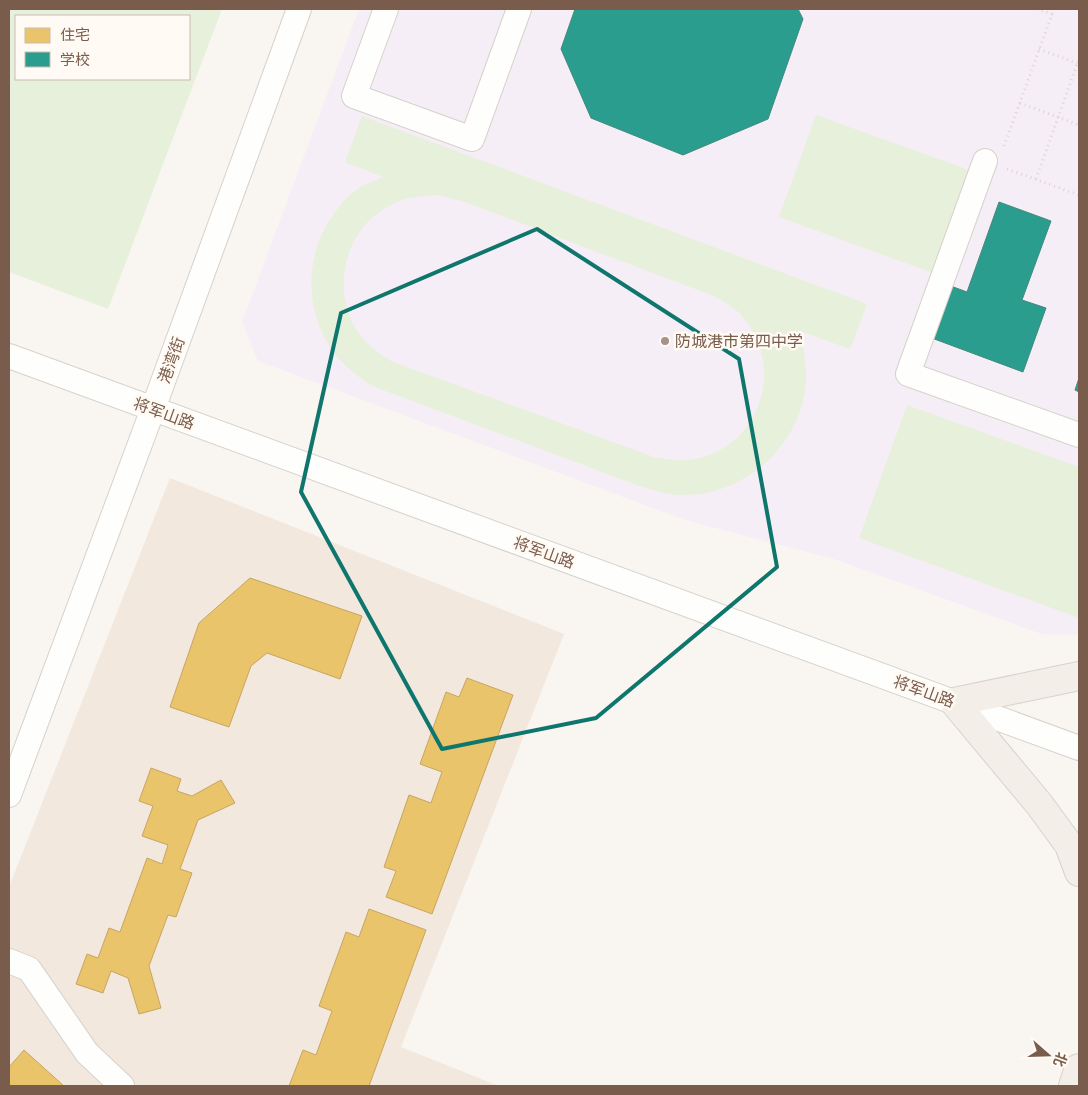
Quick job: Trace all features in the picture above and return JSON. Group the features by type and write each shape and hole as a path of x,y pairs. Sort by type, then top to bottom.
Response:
{"main road":[{"path":"1079,676 954,702 1039,804 1068,845 1079,872"},
{"path":"1073,1086 1079,1068"}],"street":[{"name":"港湾街","path":"9,795 299,9"},
{"path":"386,9 354,96 472,139 519,9"},
{"path":"998,159 908,374 1079,436"},
{"name":"将军山路","path":"9,356 1079,748"},
{"path":"9,961 29,968 87,1053 122,1086"}],"path":[{"path":"1037,9 1052,14"},
{"path":"1054,9 998,159 1036,179 1079,195"},
{"path":"1036,179 1079,62 1039,50"},
{"path":"1020,103 1079,125"}],"highlighted area":[{"path":"537,229 739,359 777,567 596,718 442,749 301,492 341,313"}],"shaded area":[{"name":"防城港市第四中学","path":"359,9 1079,9 1079,635 1042,634 834,559 685,520 258,361 242,322"},
{"path":"170,478 564,634 401,1047 499,1086 9,1086 9,887"}],"green space":[{"path":"9,9 222,9 108,309 9,272"},
{"path":"816,115 969,170 933,273 779,217"},
{"path":"362,116 867,304 850,349 799,331 806,368 805,391 800,412 778,450 763,466 745,478 725,487 704,493 677,495 663,493 645,488 372,386 342,362 322,332 316,314 312,297 314,260 318,243 326,226 340,205 359,188 383,177 345,162","holes":["438,195 462,201 714,296 736,310 756,337 763,359 764,382 759,404 748,425 733,441 713,454 689,460 654,457 393,362 378,352 368,344 356,329 348,311 344,292 344,273 348,255 356,238 367,223 382,210 405,199"]},
{"path":"907,405 1079,467 1079,618 859,538"}],"building: 住宅":[{"path":"250,578 362,616 340,679 267,653 251,666 229,727 170,707 199,623"},
{"path":"467,678 513,695 432,914 386,897 396,871 384,867 409,795 431,803 442,772 420,764 446,692 459,697"},
{"path":"151,768 181,779 177,791 192,796 221,780 235,803 198,820 180,869 192,873 176,917 168,915 149,966 161,1008 139,1014 128,978 111,971 103,993 76,984 87,954 98,958 109,928 120,932 147,858 162,864 168,845 142,836 153,806 139,801"},
{"path":"369,909 426,930 369,1086 289,1086 303,1050 316,1055 332,1011 319,1006 346,932 359,937"},
{"path":"24,1050 64,1086 9,1086 9,1067"}],"building: 学校":[{"path":"575,9 798,9 803,19 768,119 683,155 591,118 561,49"},
{"path":"999,202 1051,221 1022,300 1046,308 1023,372 929,337 948,285 967,292"},
{"path":"1079,378 1079,392 1075,390"}],"place":[{"name":"防城港市第四中学","path":"665,341"}]}
